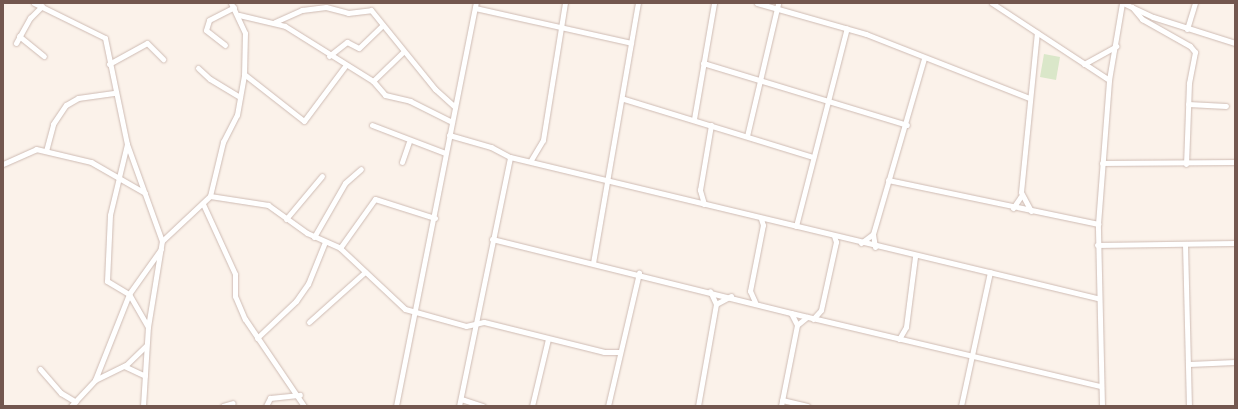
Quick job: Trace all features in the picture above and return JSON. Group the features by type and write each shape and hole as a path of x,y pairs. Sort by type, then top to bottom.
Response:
{"street":[{"path":"34,3 103,35 114,94 127,144 162,242 148,328 143,406"},
{"path":"531,160 543,140 564,3"},
{"path":"593,263 607,180 624,100 631,43 638,3"},
{"path":"694,119 714,3"},
{"path":"758,3 777,5 847,28 1029,98"},
{"path":"992,3 1109,80"},
{"path":"1102,406 1097,298 1098,224 1109,80 1123,3 1187,29 1235,43"},
{"path":"1187,29 1194,3"},
{"path":"162,242 210,196 240,97 244,74 245,33 239,14 233,5 209,20 206,30 225,45"},
{"path":"275,22 302,10 326,5 348,13 371,10 403,52 455,107"},
{"path":"396,406 435,218 445,153 475,5 631,43"},
{"path":"747,136 777,5"},
{"path":"16,43 19,36 42,6"},
{"path":"1132,7 1142,19 1194,49 1188,104 1186,164"},
{"path":"239,14 275,22 345,66 373,81 390,98 410,101 452,122"},
{"path":"329,56 347,42 359,48 383,25"},
{"path":"796,226 847,28"},
{"path":"1013,208 1021,196 1029,98 1037,33"},
{"path":"19,36 44,56"},
{"path":"109,64 147,43 163,59"},
{"path":"1084,64 1116,46"},
{"path":"373,81 403,52"},
{"path":"875,247 873,234 888,180 907,124 924,58"},
{"path":"703,63 829,99 907,124"},
{"path":"244,74 304,121 345,66"},
{"path":"198,68 210,80 240,97"},
{"path":"46,151 53,124 66,105 78,98 114,94"},
{"path":"624,100 694,119 814,157"},
{"path":"1188,104 1226,106"},
{"path":"372,125 408,142 445,153"},
{"path":"704,204 700,190 711,125"},
{"path":"449,135 491,147 510,158 531,160 915,257 990,272 1097,298"},
{"path":"402,162 408,142"},
{"path":"127,144 117,176 108,225 107,281 129,294 148,328"},
{"path":"3,164 29,149 46,151 91,162 145,193"},
{"path":"459,406 492,239 510,158"},
{"path":"1102,163 1186,164 1235,162"},
{"path":"314,237 345,184 361,169"},
{"path":"286,219 322,176"},
{"path":"888,180 1013,208 1098,224"},
{"path":"210,196 263,203 314,237 340,248 365,272 396,297 401,306 466,326 475,324 493,324 548,339 620,352"},
{"path":"1021,196 1031,211"},
{"path":"340,248 375,199 435,218"},
{"path":"203,204 235,274 237,301 257,338 300,395 304,406"},
{"path":"755,302 750,291 763,224 761,218"},
{"path":"861,243 873,234"},
{"path":"813,319 821,310 836,242 834,236"},
{"path":"492,239 741,298 813,319 1101,386"},
{"path":"257,338 296,301 308,284 325,242"},
{"path":"1097,245 1234,243"},
{"path":"1185,244 1189,406"},
{"path":"71,406 94,380 129,294 161,249"},
{"path":"899,339 906,327 915,257"},
{"path":"310,322 365,272"},
{"path":"961,406 990,272"},
{"path":"608,406 639,273"},
{"path":"698,406 716,304 710,291"},
{"path":"741,298 750,291"},
{"path":"716,304 731,296"},
{"path":"790,313 797,325"},
{"path":"807,317 797,325 781,403 807,406"},
{"path":"532,406 548,339"},
{"path":"94,380 124,366 146,346"},
{"path":"1189,364 1235,362"},
{"path":"124,366 145,376"},
{"path":"40,369 62,393 76,402"},
{"path":"266,406 270,398 300,395"},
{"path":"460,399 483,406"},
{"path":"223,406 233,403"}],"green space":[{"path":"1044,54 1060,57 1056,80 1040,77"}]}
